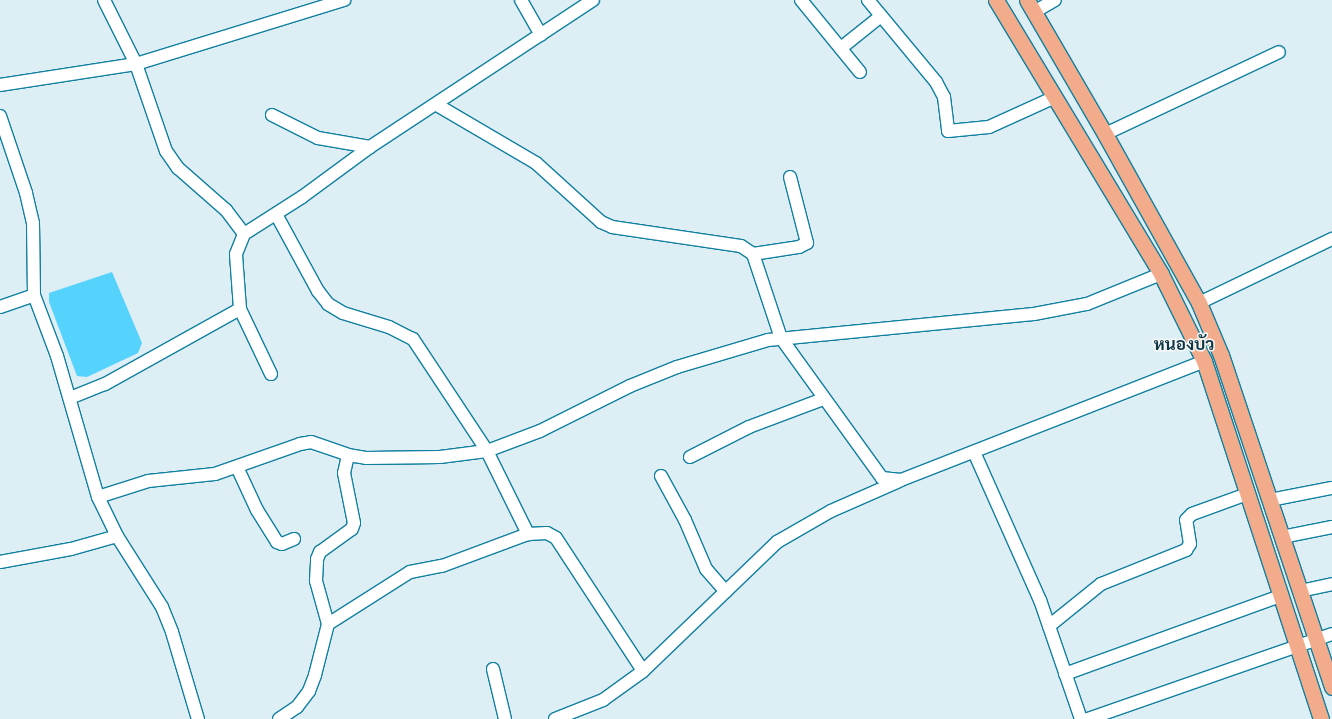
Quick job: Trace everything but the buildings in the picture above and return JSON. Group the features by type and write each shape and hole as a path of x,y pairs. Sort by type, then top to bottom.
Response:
{"main road":[{"path":"996,0 1161,274 1204,362 1321,719"},
{"path":"1030,6 1105,134 1199,303 1222,355 1332,687"}],"street":[{"path":"104,0 136,64 166,151 178,168 226,210 244,234"},
{"path":"0,85 136,64 344,0"},
{"path":"521,0 541,35"},
{"path":"270,374 240,309 236,254 244,234 276,214 370,147 437,105 593,0"},
{"path":"801,0 860,72"},
{"path":"868,0 936,82 944,97 948,131 989,127 1055,97"},
{"path":"1030,6 1055,0"},
{"path":"841,48 881,16"},
{"path":"1105,134 1279,52"},
{"path":"437,105 536,163 600,222 612,228 741,246 753,254 763,276 781,338 823,399 882,478 901,480"},
{"path":"272,115 318,138 370,147"},
{"path":"0,116 26,193 33,223 34,295 57,356 98,497 116,536 162,607 172,632 198,719"},
{"path":"753,254 798,247 807,243 790,177"},
{"path":"276,214 318,291 328,304 343,313 389,326 412,339 487,451 528,534"},
{"path":"1199,303 1332,239"},
{"path":"98,497 148,481 215,474 300,444 311,442 348,456 366,458 440,457 487,451 540,431 630,386 677,367 781,338 1034,314 1087,304 1161,274"},
{"path":"0,307 34,295"},
{"path":"70,398 105,384 240,309"},
{"path":"561,718 603,700 643,671 777,542 831,511 901,480 1204,362"},
{"path":"690,457 749,427 823,399"},
{"path":"974,452 1040,600 1081,719"},
{"path":"279,719 297,707 309,692 328,624 316,581 317,559 320,552 352,529 354,523 344,472 348,456"},
{"path":"237,467 257,510 277,542 282,544 294,540"},
{"path":"661,476 685,520 706,569 726,592"},
{"path":"1270,500 1332,488"},
{"path":"1049,626 1101,584 1186,550 1190,544 1186,520 1192,514 1247,494"},
{"path":"1282,537 1332,527"},
{"path":"328,624 410,572 442,566 528,534 547,533 556,538 643,671"},
{"path":"0,562 71,549 116,536"},
{"path":"1300,591 1332,584"},
{"path":"1066,674 1281,596"},
{"path":"1088,719 1332,634"},
{"path":"493,669 505,719"}],"water":[{"path":"112,272 142,343 138,353 87,377 77,376 49,302 49,293"}],"district":[{"name":"หนองบัว","path":"1184,345"}]}
